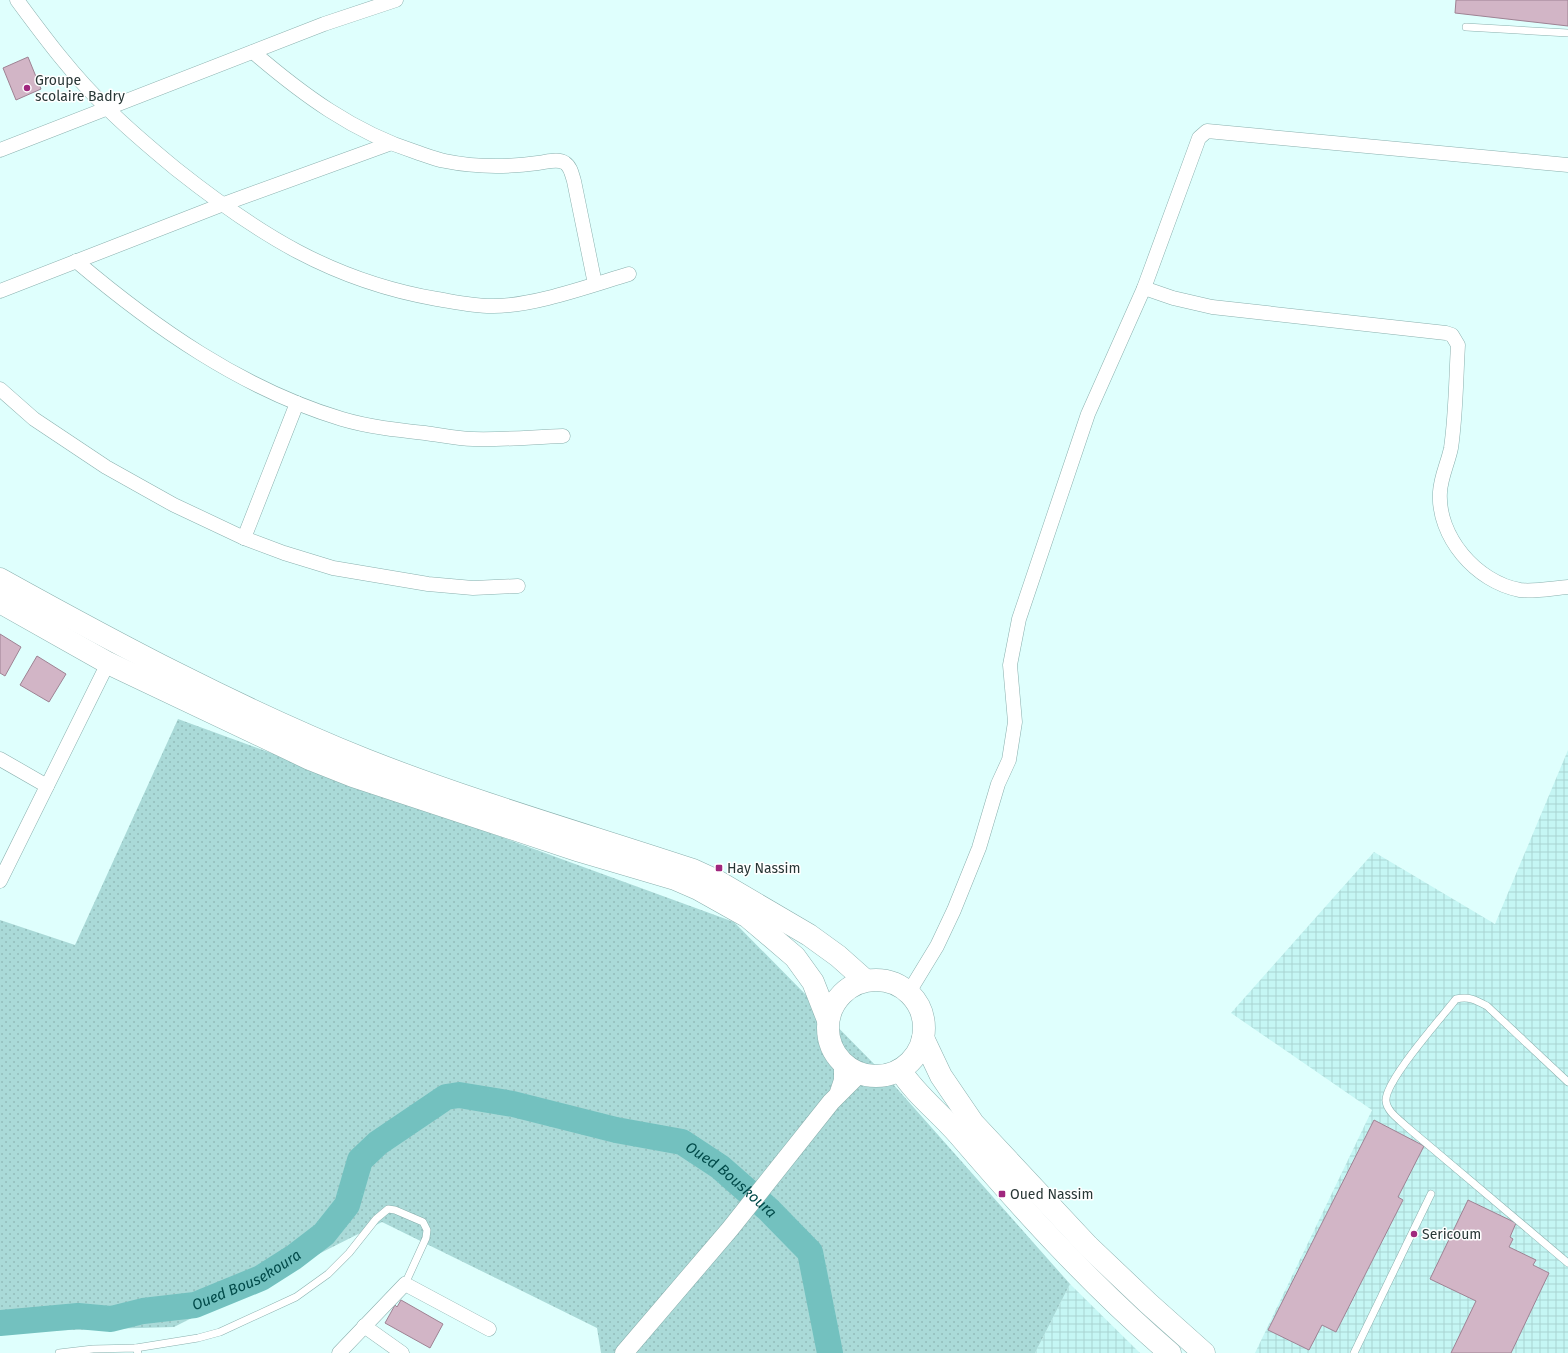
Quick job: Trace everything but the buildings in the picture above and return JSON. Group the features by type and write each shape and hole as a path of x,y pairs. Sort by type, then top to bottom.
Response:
{"main road":[{"path":"0,579 130,651 233,702 366,760 466,797 610,842 705,875 809,935 838,956 865,980"},
{"path":"0,602 108,663 257,735 353,776 580,851 676,879 698,888 748,917 795,957 813,982 828,1020"},
{"path":"924,1038 915,1056 900,1070 885,1075 872,1076 852,1068 836,1054 830,1044 828,1020 831,1011 841,995 852,986 865,980 889,980 900,985 909,992 916,1000 924,1018 924,1038 941,1076 973,1123 1088,1246 1148,1303 1204,1353"},
{"path":"900,1070 910,1086 954,1130 1066,1255 1133,1321 1170,1353"}],"street":[{"path":"17,0 43,35 107,109 157,153 221,205 273,238 322,264 369,283 414,295 461,303 492,306 522,304 629,274"},
{"path":"0,150 324,24 396,0"},
{"path":"252,52 284,79 317,103 348,123 389,144 444,161 478,165 534,163 559,160 565,162 569,166 574,181 595,284"},
{"path":"909,992 922,974 954,910 979,848 998,784 1009,760 1015,734 1010,665 1019,619 1088,414 1144,288 1198,138 1207,131 1568,165"},
{"path":"0,291 221,205 389,144"},
{"path":"76,261 111,290 173,336 234,372 298,403 342,419 396,430 472,439 563,436"},
{"path":"1144,288 1173,298 1212,307 1446,333 1452,335 1458,345 1451,448 1444,471 1440,492 1443,519 1453,541 1469,562 1493,581 1520,590 1568,587"},
{"path":"0,390 34,419 106,467 174,505 244,538 284,553 333,568 472,588 518,586"},
{"path":"244,538 298,403"},
{"path":"0,881 108,663"},
{"path":"0,759 47,786"},
{"path":"624,1353 730,1229 787,1158 839,1092 852,1068"},
{"path":"338,1353 405,1284 490,1329"},
{"path":"364,1326 402,1353"}],"lane":[{"path":"1466,26 1568,33"},
{"path":"1568,1082 1487,1006 1473,998 1465,997 1456,999 1403,1066 1387,1093 1386,1102 1390,1111 1407,1127 1568,1263"},
{"path":"1354,1353 1431,1194"},
{"path":"59,1353 93,1349 137,1350 198,1338 220,1332 296,1297 328,1274 349,1253 376,1219 388,1209 395,1210 423,1222 427,1230 426,1238 405,1284"}],"shaded area":[{"path":"178,719 734,922 885,1075 1070,1284 1035,1353 601,1353 597,1328 382,1222 174,1327 0,1332 0,920 75,945"},
{"path":"1568,750 1568,1353 1255,1353 1372,1110 1231,1013 1374,852 1495,924"},
{"path":"1070,1284 1140,1353 1035,1353"}],"waterway":[{"name":"Oued Bouskoura","path":"0,1323 78,1316 111,1319 143,1311 195,1305 261,1278 294,1257 324,1234 347,1205 360,1160 378,1143 446,1097 459,1095 513,1104 616,1130 682,1142 720,1167 769,1210 810,1252 830,1353"}],"place":[{"name":"Groupe scolaire Badry","path":"27,88"},
{"name":"Hay Nassim","path":"719,868"},
{"name":"Oued Nassim","path":"1002,1194"},
{"name":"Sericoum","path":"1414,1234"}],"water label":[{"name":"Oued Bousekoura","path":"245,1277"}]}
